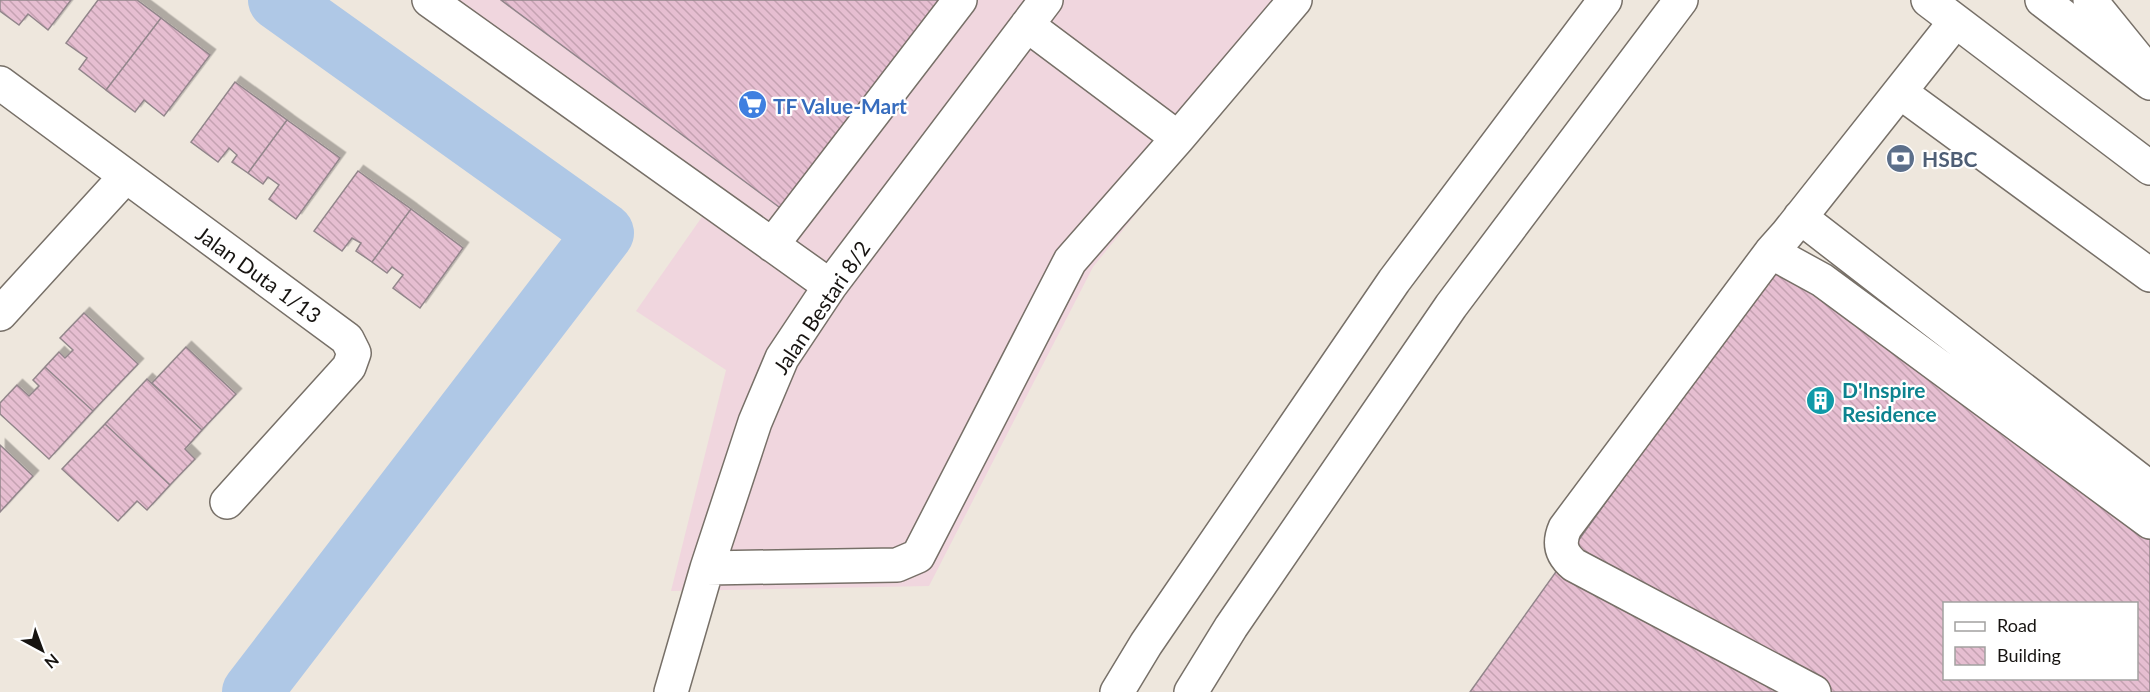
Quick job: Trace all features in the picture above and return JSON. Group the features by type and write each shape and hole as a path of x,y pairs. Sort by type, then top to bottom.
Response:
{"main road":[{"path":"429,0 830,286"},
{"path":"772,245 960,0"},
{"path":"708,568 897,565 918,556 1070,261 1295,0"},
{"path":"1117,692 1146,644 1394,281 1605,0"},
{"path":"1191,692 1231,627 1451,306 1681,0"},
{"path":"1928,0 2150,168"},
{"path":"2042,0 2150,83"},
{"path":"2090,0 2150,74"},
{"path":"1037,12 1178,138"},
{"name":"Jalan Bestari 8/2","path":"671,692 755,422 782,358 830,286 1037,12"},
{"path":"1814,692 1574,565 1565,558 1560,538 1565,528 1786,234 1955,22"},
{"name":"Jalan Duta 1/13","path":"0,83 347,339 354,353 349,368 227,502"},
{"path":"1900,92 2150,275"},
{"path":"0,314 126,176"},
{"path":"1786,234 2150,488"},
{"path":"1786,234 1822,280 2150,522"}],"shaded area":[{"path":"413,0 1309,0 1093,267 929,586 671,591 726,370 636,311 704,214"}],"building":[{"path":"0,0 71,0 48,30 28,14 19,25 0,11"},
{"path":"98,0 137,0 161,18 106,90 79,69 87,58 66,43"},
{"name":"TF Value-Mart","path":"501,0 940,0 783,210"},
{"path":"161,18 210,55 164,116 144,100 135,112 106,90"},
{"path":"235,82 287,120 248,173 232,162 237,155 229,148 218,162 191,142"},
{"path":"287,120 340,158 296,219 269,199 279,185 268,177 263,184 248,173"},
{"path":"358,171 411,209 372,262 356,251 361,243 352,238 342,251 314,231"},
{"path":"411,209 463,248 420,308 393,288 403,275 392,267 387,273 372,262"},
{"name":"D'Inspire Residence","path":"1777,263 2150,539 2150,692 1470,692"},
{"path":"84,313 138,364 93,411 45,367 59,352 65,358 73,350 60,338"},
{"path":"186,347 236,394 202,430 152,383"},
{"path":"45,367 93,411 49,459 0,414 0,403 17,385 29,396 39,386 33,380"},
{"path":"147,379 202,430 185,449 195,459 170,485 105,424"},
{"path":"105,424 170,485 147,510 137,501 118,521 62,469"},
{"path":"0,445 33,476 0,512"}],"waterway":[{"path":"252,692 604,233 278,0"}],"place":[{"name":"TF Value-Mart","path":"752,105"},
{"name":"HSBC","path":"1901,158"},
{"name":"D'Inspire Residence","path":"1821,401"}]}
